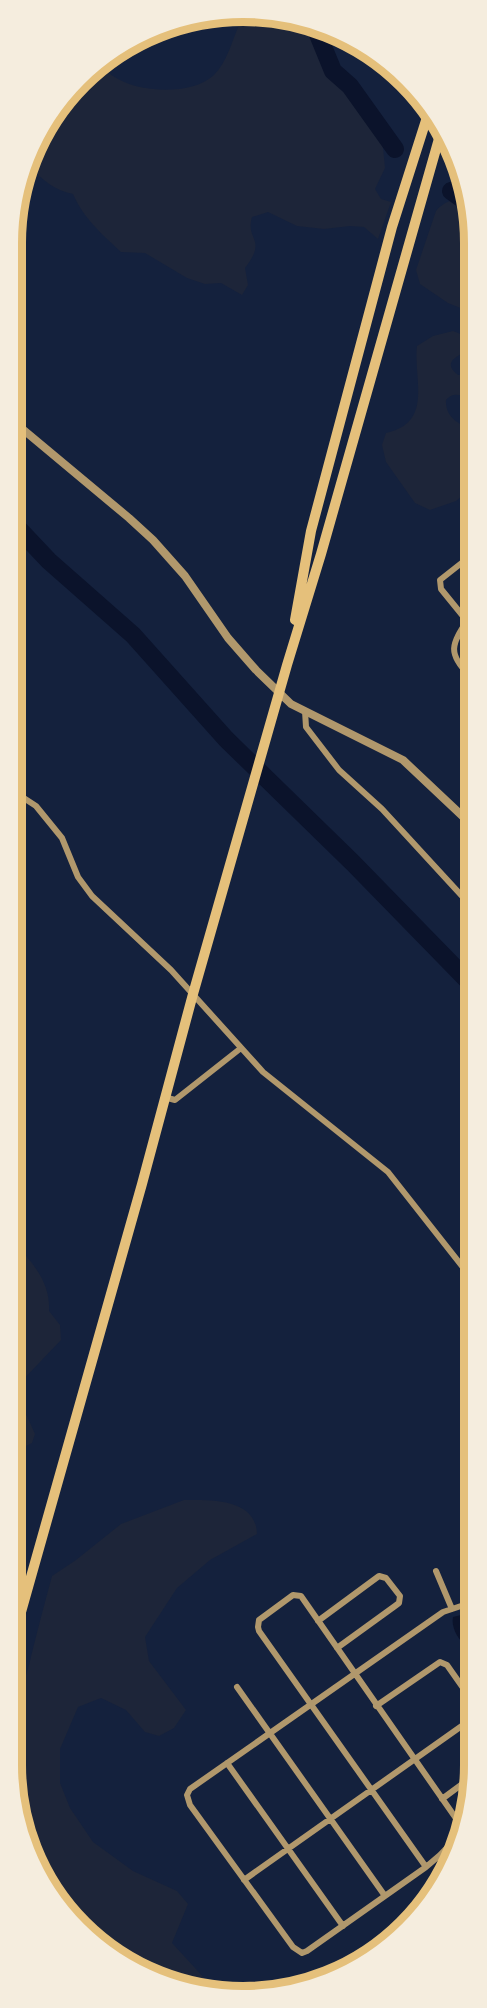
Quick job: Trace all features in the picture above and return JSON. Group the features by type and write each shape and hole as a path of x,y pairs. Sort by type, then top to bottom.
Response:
{"highway":[{"path":"287,664 311,531 392,227 426,120"},
{"path":"22,1609 193,994 439,140"}],"street":[{"path":"22,429 153,540 185,576 228,638 291,704 403,760 464,818"},
{"path":"464,561 440,580 441,589 464,617"},
{"path":"464,626 453,648 455,658 464,669"},
{"path":"305,711 306,727 339,770 382,809 464,898"},
{"path":"22,797 36,806 62,838 78,877 92,896 139,938 270,1078 388,1172 464,1269"},
{"path":"164,1097 175,1100 241,1048"},
{"path":"436,1571 452,1609"},
{"path":"318,1621 379,1576 386,1578 399,1596 399,1603 336,1648"},
{"path":"426,1867 259,1631 259,1620 293,1596 301,1596 457,1820"},
{"path":"450,1845 426,1867 302,1953 298,1951 244,1880 190,1805 187,1795 190,1789 443,1612 464,1605"},
{"path":"376,1706 440,1662 447,1665 464,1689"},
{"path":"237,1687 385,1896"},
{"path":"244,1880 464,1724"},
{"path":"227,1763 343,1926"},
{"path":"442,1799 464,1783"}],"shaded area":[{"path":"238,22 244,22 272,24 316,34 330,73 347,88 382,138 385,168 375,189 381,199 391,202 378,239 364,227 324,229 297,226 268,212 252,217 251,231 255,251 245,268 248,285 242,295 221,283 205,284 187,278 145,253 121,252 88,218 73,194 49,184 34,171 52,133 68,109 87,87 106,70 123,82 150,89 179,89 204,82 214,75 222,64"},
{"path":"460,199 464,229 464,309 448,303 420,284 416,270 436,211 442,205"},
{"path":"453,331 464,336 464,353 452,360 451,367 458,375 464,374 464,396 452,395 446,400 446,406 450,415 464,426 464,494 456,501 430,510 415,503 386,462 382,445 386,433 401,428 411,420 416,410 418,398 417,346 433,336"},
{"path":"22,1252 39,1273 47,1291 49,1311 60,1325 61,1340 22,1381"},
{"path":"22,1410 35,1434 32,1443 22,1448"},
{"path":"184,1500 218,1501 240,1507 255,1522 257,1534 210,1560 177,1588 145,1637 149,1661 186,1710 174,1728 159,1736 145,1732 126,1710 101,1698 78,1707 60,1749 60,1783 70,1808 93,1842 133,1871 177,1891 188,1904 172,1943 209,1983 172,1974 146,1963 109,1940 87,1921 68,1899 45,1862 34,1836 24,1793 22,1691 52,1576 121,1524"},
{"path":"464,1614 464,1644 455,1632 453,1617"}],"waterway":[{"path":"318,35 333,71 350,86 395,149"},
{"path":"451,191 459,197"},
{"path":"22,532 49,561 133,635 226,739 353,863 464,977"}]}
